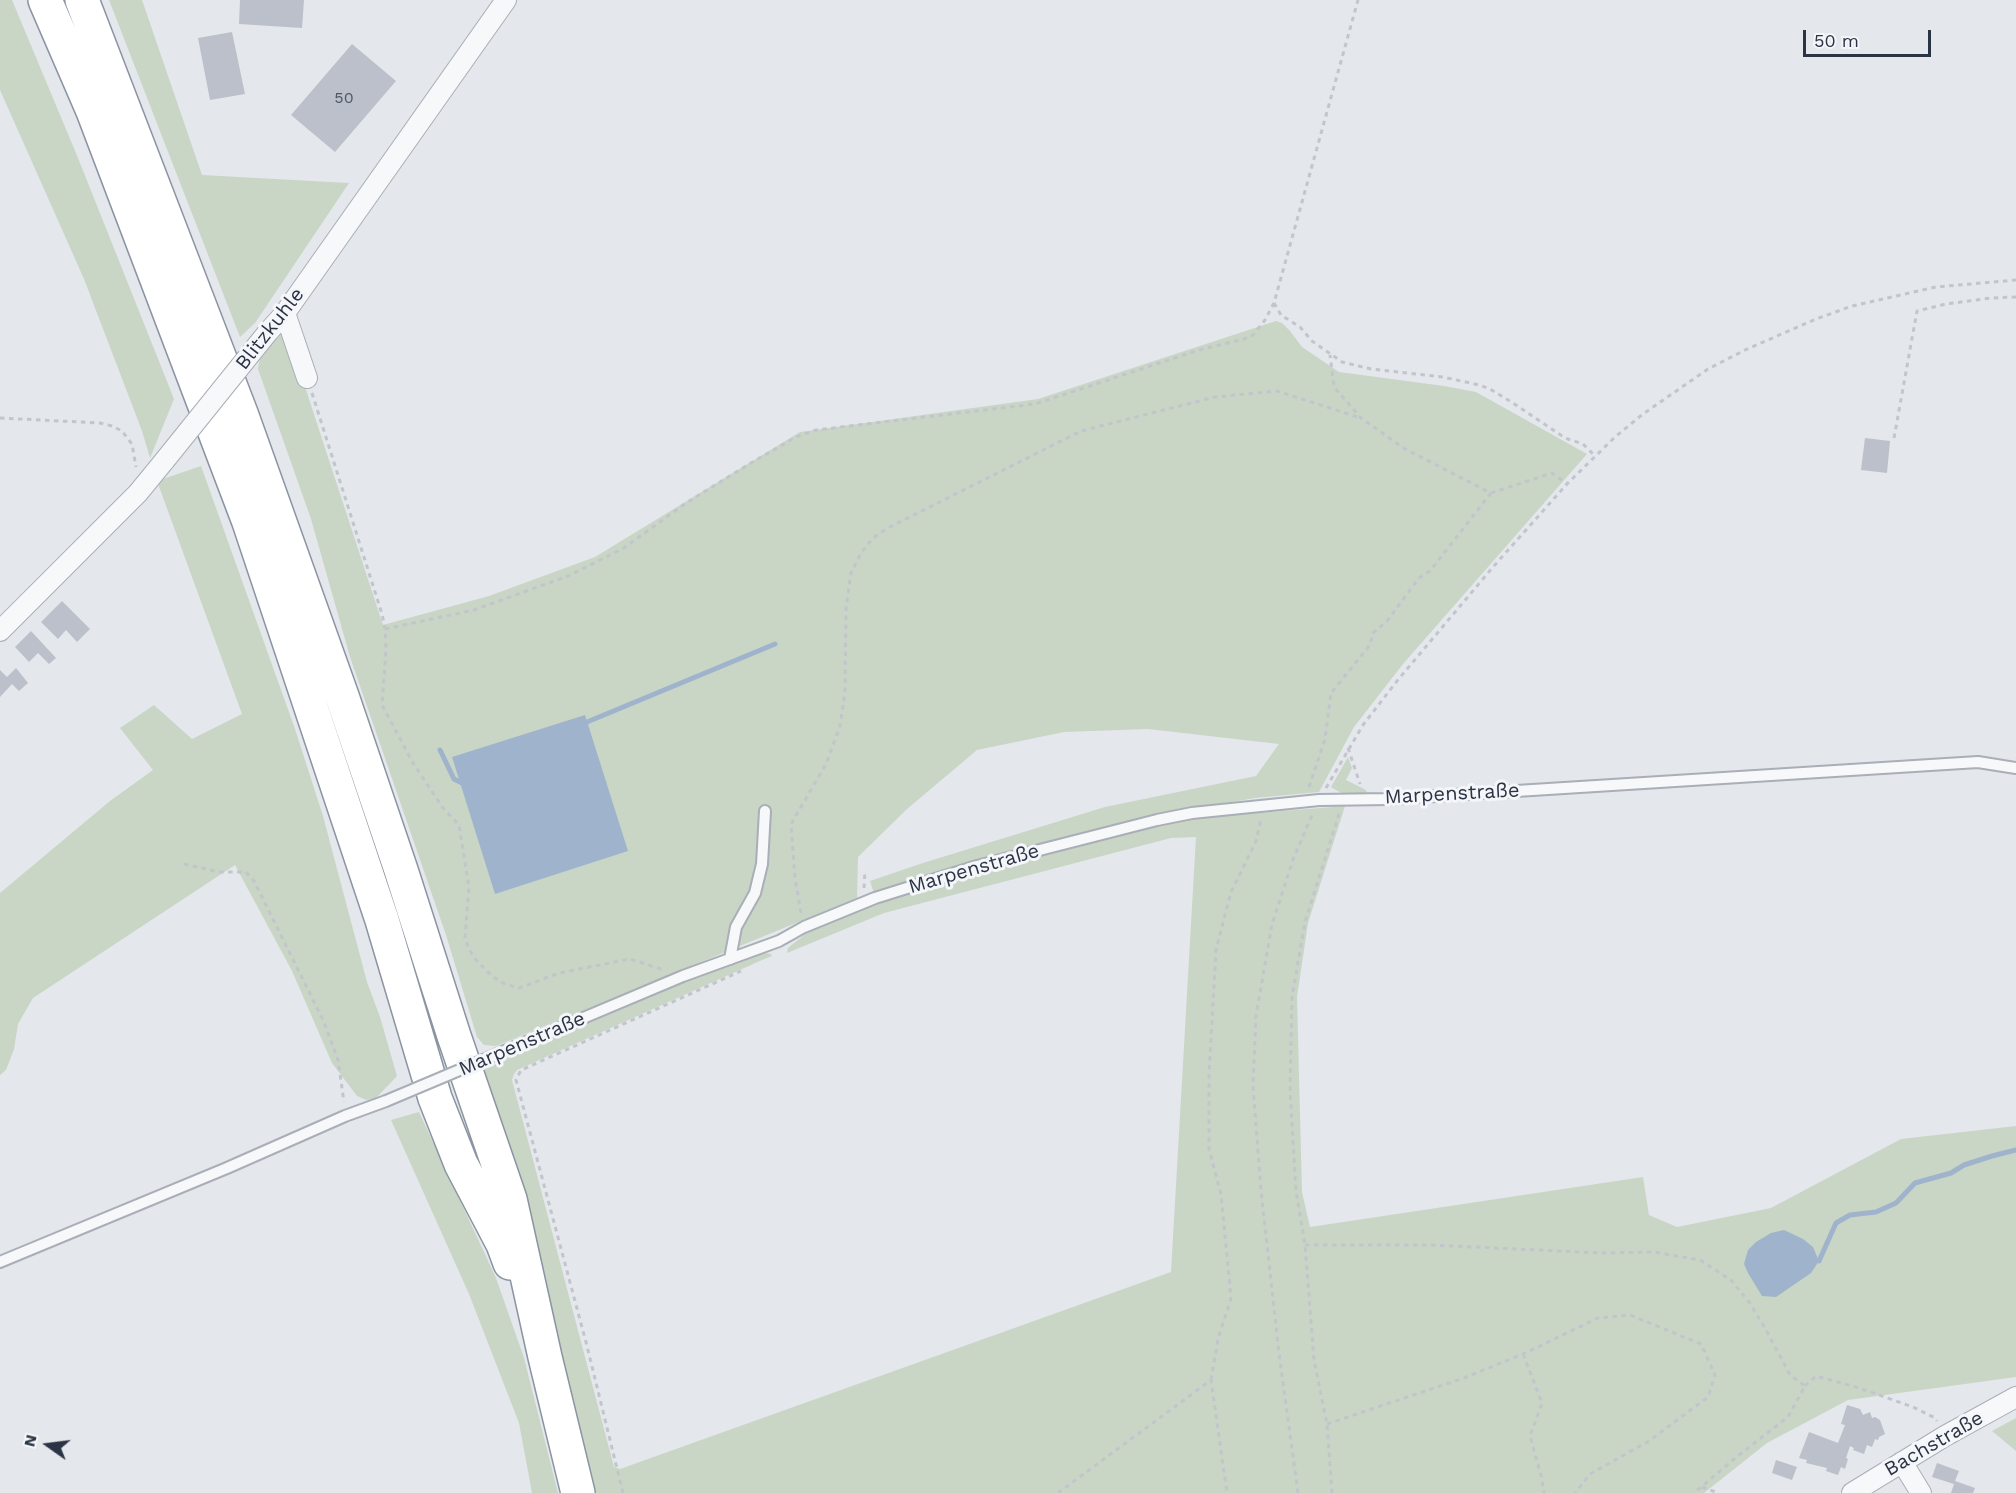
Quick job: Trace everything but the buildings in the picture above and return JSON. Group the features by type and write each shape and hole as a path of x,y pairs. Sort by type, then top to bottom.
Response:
{"highway":[{"path":"45,0 93,111 249,522 382,920 435,1098 461,1164 503,1244 545,1357"},
{"path":"82,0 242,416 342,696 401,870 454,1036 510,1199 578,1493"}],"street":[{"name":"Blitzkuhle","path":"0,631 138,493 285,314 506,0"},
{"path":"285,314 307,378"},
{"name":"Bachstraße","path":"1852,1493 1945,1436 2016,1397"},
{"path":"1902,1462 1921,1493"}],"lane":[{"name":"Marpenstraße","path":"0,1262 683,976 779,941 804,927 874,898 977,866 1157,820 1192,813 1318,800 1389,799 1978,762 2016,768"},
{"path":"729,959 736,927 755,893 762,864 765,811"}],"path":[{"path":"385,629 474,610 568,576 624,548 686,503 796,437 816,430 1035,404 1199,350 1253,335 1265,320 1274,303 1358,0"},
{"path":"1298,1493 1279,1353 1264,1214 1253,1086 1256,1016 1272,924 1294,857 1318,800 1348,748 1397,681 1492,567 1567,484 1642,414 1708,369 1769,339 1852,306 1936,287 2016,280"},
{"path":"1894,438 1917,311 1946,304 2016,297"},
{"path":"1274,303 1281,315 1300,327 1312,341 1342,362 1371,369 1443,377 1490,389 1565,438 1583,444 1595,456"},
{"path":"1330,355 1334,387 1361,418 1405,449 1491,493"},
{"path":"307,378 385,629 386,650 381,705 413,763 443,808 459,825 469,887 465,938 469,949 476,960 493,977 519,988 559,973 630,959 683,976"},
{"path":"804,927 795,878 791,824 826,764 840,726 845,692 846,608 851,573 861,552 872,540 886,529 1081,431 1170,408 1215,398 1277,391 1361,418"},
{"path":"0,418 100,423 122,431 132,444 138,493"},
{"path":"1306,801 1325,739 1331,693 1370,645 1373,633 1387,621 1419,578 1430,571 1491,493 1552,473 1567,484"},
{"path":"1348,748 1360,784"},
{"path":"1332,1493 1326,1424 1314,1360 1305,1245 1296,1191 1290,1089 1292,997 1305,922 1343,799"},
{"path":"1227,1493 1211,1380 1218,1340 1231,1298 1221,1194 1209,1149 1209,1074 1216,950 1231,892 1256,841 1262,815 1267,805"},
{"path":"184,864 219,872 246,872 255,881 324,1022 338,1060 345,1116"},
{"path":"623,1493 584,1335 516,1080 521,1070 745,969"},
{"path":"1305,1245 1431,1245 1600,1253 1654,1252 1700,1260 1731,1280 1760,1319 1790,1375 1805,1386"},
{"path":"1326,1424 1464,1378 1523,1354 1598,1318 1630,1314 1701,1344 1715,1375 1708,1397 1649,1441 1590,1474 1575,1493"},
{"path":"1523,1354 1542,1403 1530,1436 1544,1493"},
{"path":"1694,1493 1788,1417 1805,1386 1816,1376 1913,1407 1935,1418 1945,1436"},
{"path":"1058,1493 1211,1380"},
{"path":"1702,1487 1718,1493"}],"green space":[{"path":"0,0 12,0 174,399 150,458 142,431 84,279 0,90"},
{"path":"109,0 142,0 202,175 349,183 255,323 240,337"},
{"path":"1276,321 1282,323 1290,331 1302,347 1339,372 1476,392 1587,454 1403,664 1354,727 1319,792 1255,798 1186,810 874,893 870,881 1105,807 1256,776 1279,744 1148,729 1064,732 977,750 907,809 858,857 857,898 496,1046 484,1045 477,1037 446,935 350,657 311,519 258,369 260,357 273,338 280,333 288,335 383,625 489,596 595,557 800,432 1038,399"},
{"path":"201,466 295,729 323,816 367,982 397,1076 376,1098 366,1100 357,1096 332,1063 292,971 235,865 33,998 18,1024 14,1049 6,1070 0,1075 0,893 110,801 153,770 120,728 154,705 192,739 242,714 157,481"},
{"path":"1348,757 1352,768 1346,780 1366,790 1368,795 1343,794 1331,787"},
{"path":"1345,806 1308,923 1297,997 1302,1192 1310,1227 1643,1177 1649,1215 1677,1227 1771,1208 1901,1139 2016,1126 2016,1377 1848,1400 1767,1443 1704,1493 594,1493 530,1225 482,1069 746,956 759,952 772,956 517,1070 512,1080 614,1467 620,1469 1171,1272 1196,837 1171,838 884,913 787,953 788,948 809,931 866,906 966,873 1182,819"},
{"path":"419,1112 496,1278 524,1358 558,1493 532,1493 519,1423 469,1294 391,1120"},
{"path":"2016,1418 2016,1451 1992,1431"}],"water":[{"path":"585,715 628,851 495,894 452,757"},
{"path":"1784,1230 1803,1239 1813,1247 1819,1261 1811,1273 1776,1297 1762,1296 1744,1264 1748,1250 1771,1233"}],"waterway":[{"path":"584,726 587,722 775,644"},
{"path":"440,750 454,779 464,784"},
{"path":"1819,1261 1836,1223 1850,1215 1876,1212 1896,1203 1915,1183 1951,1173 1964,1165 2016,1150"}]}
